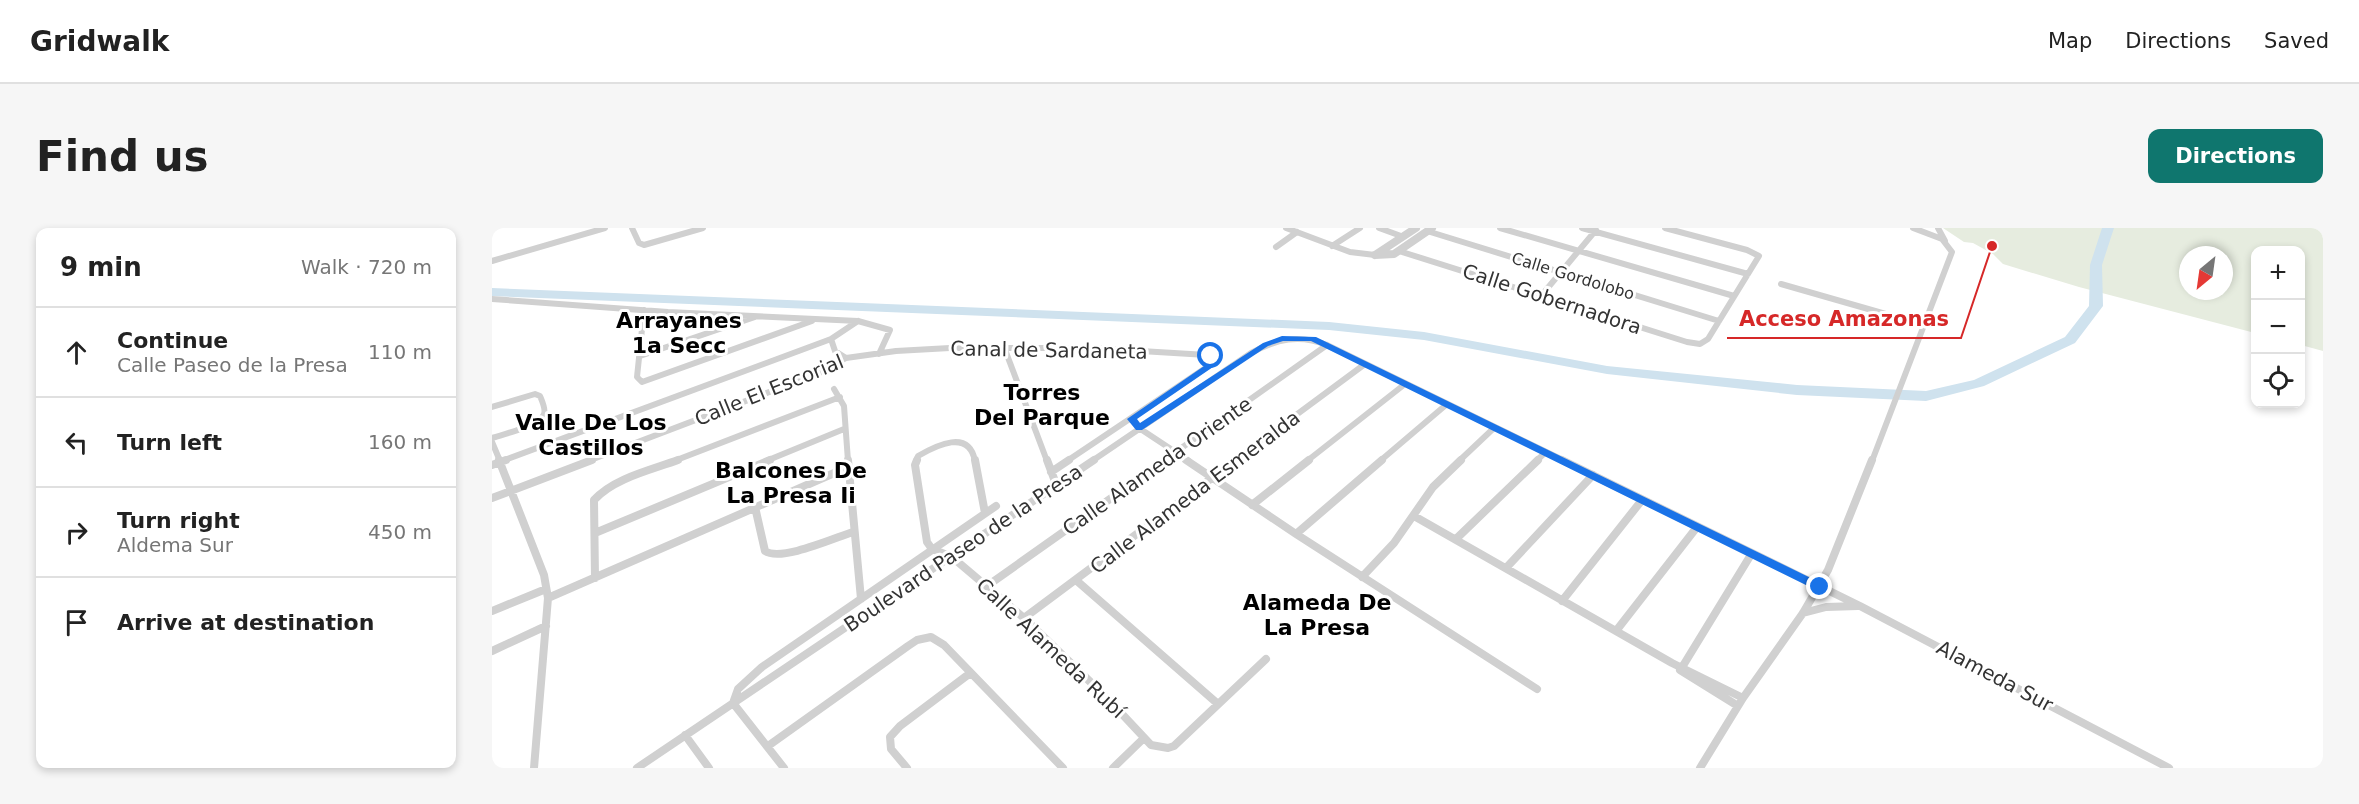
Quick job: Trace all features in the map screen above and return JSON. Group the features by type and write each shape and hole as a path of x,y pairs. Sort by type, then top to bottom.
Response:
{"street":[{"path":"492,261 605,228"},
{"path":"632,228 639,243 649,244 703,228"},
{"path":"1286,228 1332,246 1359,254 1375,255 1389,255 1399,251 1429,230"},
{"path":"1332,246 1360,228"},
{"path":"1379,228 1401,236"},
{"path":"1375,255 1416,228"},
{"path":"1500,228 1734,296"},
{"path":"1582,228 1596,230 1748,274"},
{"path":"1665,228 1687,231 1752,251 1759,256 1719,321"},
{"path":"1912,228 1945,241"},
{"path":"1703,767 1741,702 1820,587 1846,529 1952,249 1938,228"},
{"name":"Calle Gordolobo","path":"1429,230 1719,321"},
{"path":"1541,296 1596,230"},
{"path":"1276,247 1297,232"},
{"name":"Calle Gobernadora","path":"1399,251 1687,342 1704,342 1719,321"},
{"path":"1781,284 1924,325"},
{"path":"492,298 644,310 858,321 886,327 891,333 879,354"},
{"path":"492,305 511,300"},
{"path":"644,310 638,377 639,381 647,382 817,319"},
{"path":"640,356 759,316"},
{"path":"496,464 831,339 858,321"},
{"name":"Alameda Sur","path":"1293,338 1313,339 1327,345 1860,606 2169,768"},
{"name":"Boulevard Paseo de la Presa","path":"637,768 952,557 1253,351 1276,340 1293,338"},
{"path":"831,339 832,348 837,354 846,358"},
{"name":"Calle Alameda Oriente","path":"987,586 1327,345"},
{"path":"1004,347 1056,484"},
{"name":"Canal de Sardaneta","path":"879,354 916,349 1004,347 1180,353 1208,355 1214,358 1213,363 1131,419"},
{"name":"Calle El Escorial","path":"492,498 822,372 846,358 879,354"},
{"name":"Calle Alameda Esmeralda","path":"1024,618 1077,581 1365,364"},
{"path":"1252,505 1405,384"},
{"path":"834,389 844,406 853,532 861,599"},
{"path":"492,406 536,394 540,396 544,411 543,416 536,422 492,440 496,464 512,491 544,574 548,598 534,768"},
{"path":"595,578 594,500 609,486 840,397"},
{"path":"1296,534 1448,404"},
{"path":"1050,472 1131,419 1139,428 1252,505 1537,689"},
{"path":"1362,577 1394,543 1433,487 1495,427"},
{"path":"595,533 844,429"},
{"path":"932,549 924,534 915,465 918,456 954,441 970,446 973,451 985,513"},
{"path":"1456,539 1546,452"},
{"path":"548,598 848,467"},
{"path":"1506,568 1593,476"},
{"path":"1563,601 1642,500"},
{"path":"784,768 733,703 738,689 748,678 996,506"},
{"path":"754,507 765,551 771,555 784,554 853,532"},
{"path":"1414,516 1741,702"},
{"path":"1616,631 1697,527"},
{"name":"Calle Alameda Rubí","path":"932,549 952,557 1024,618 1107,698 1151,745 1168,748 1180,741 1218,704"},
{"path":"1681,668 1752,554"},
{"path":"1077,581 1218,704 1266,659"},
{"path":"492,611 546,589"},
{"path":"1803,613 1826,606 1860,606"},
{"path":"492,651 546,626"},
{"path":"768,746 916,640 924,637 936,639 1063,768"},
{"path":"907,768 891,749 890,737 900,726 969,674"},
{"path":"685,735 709,768"},
{"path":"1113,768 1144,738"}],"shaded area":[{"path":"1943,228 2323,228 2323,351 2305,346 2305,246 2251,246 2251,332 2079,287 2003,264 1993,254 1973,243 1964,242"}],"waterway":[{"path":"492,292 1329,326 1424,336 1607,370 1797,390 1926,396 1979,383 2070,340 2096,306 2096,265 2108,228"}],"place":[{"name":"Acceso Amazonas","path":"1992,246"}],"district":[{"name":"Arrayanes 1a Secc","path":"679,332"},
{"name":"Torres Del Parque","path":"1042,404"},
{"name":"Valle De Los Castillos","path":"591,434"},
{"name":"Balcones De La Presa Ii","path":"791,482"},
{"name":"Alameda De La Presa","path":"1317,614"}],"route":[{"path":"1211,356 1214,360 1210,366 1131,419 1139,428 1266,344 1282,338 1313,339 1820,587"}]}
